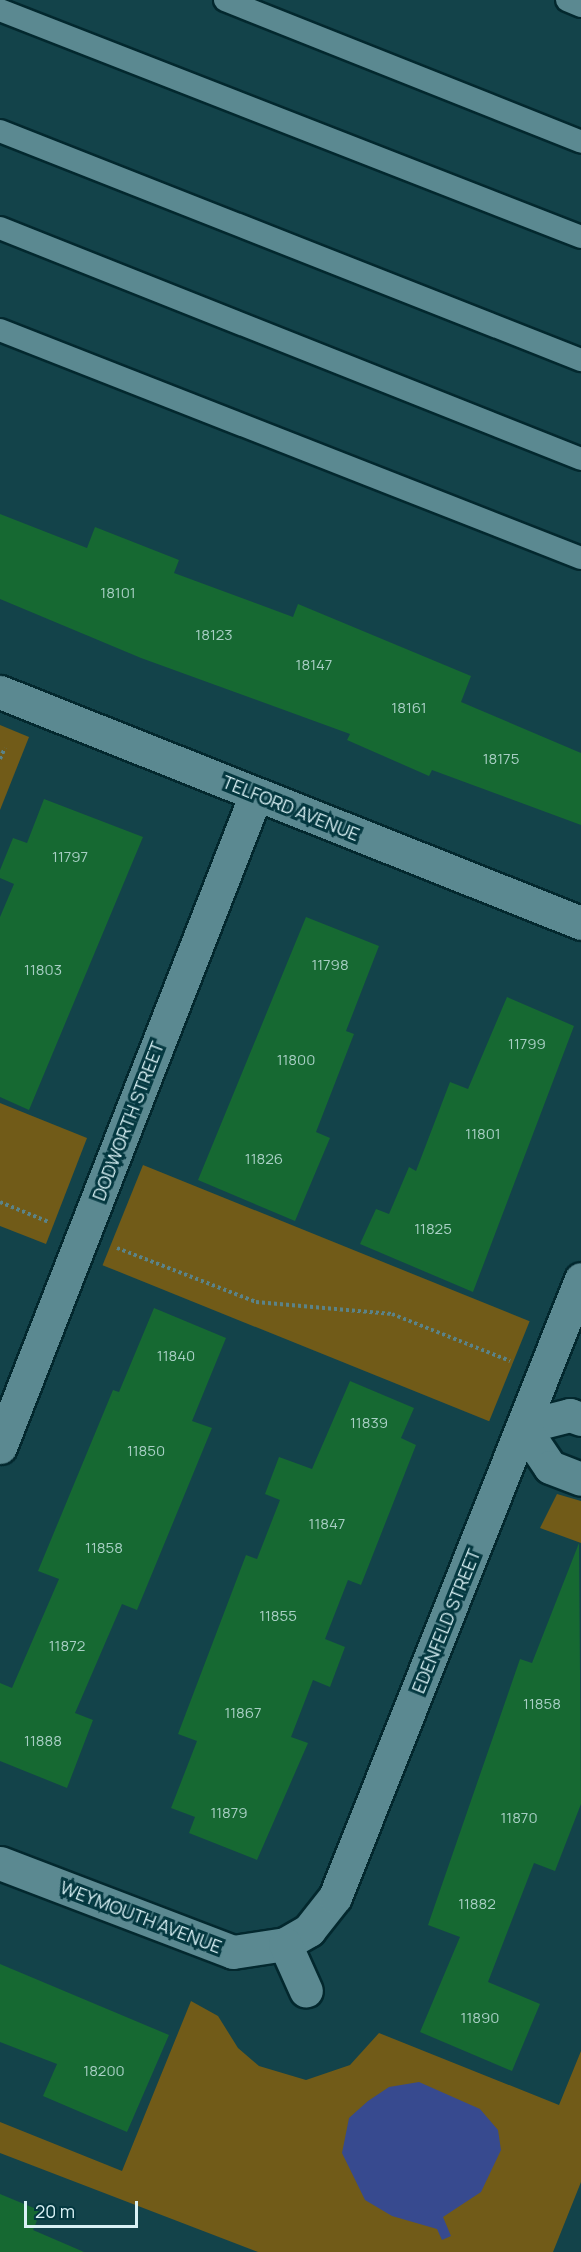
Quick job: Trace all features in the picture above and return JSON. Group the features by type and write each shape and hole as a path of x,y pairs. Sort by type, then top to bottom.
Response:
{"street":[{"name":"TELFORD AVENUE","path":"0,692 581,923"},
{"name":"DODWORTH STREET","path":"0,1447 256,794"},
{"name":"EDENFELD STREET","path":"285,1944 309,1930 335,1897 581,1279"},
{"path":"581,1419 570,1415 523,1427 550,1467 581,1479"},
{"name":"WEYMOUTH AVENUE","path":"0,1863 212,1947 254,1952 285,1944"},
{"path":"285,1944 306,1991"}],"lane":[{"path":"225,0 581,142"},
{"path":"567,0 581,6"},
{"path":"0,10 581,237"},
{"path":"0,131 581,360"},
{"path":"0,228 581,459"},
{"path":"0,330 581,558"}],"path":[{"path":"0,759 4,748"},
{"path":"0,1202 55,1224"},
{"path":"111,1245 256,1302 392,1314 516,1364"}],"shaded area":[{"path":"0,725 29,737 0,810"},
{"path":"0,1103 87,1138 46,1244 0,1226"},
{"path":"143,1165 530,1321 489,1421 103,1265"},
{"path":"557,1494 581,1501 581,1543 540,1528"},
{"path":"191,2001 218,2016 238,2048 259,2066 306,2080 350,2065 379,2033 559,2105 581,2051 581,2182 553,2252 258,2252 0,2153 0,2122 122,2171"}],"water":[{"path":"419,2082 480,2109 498,2130 501,2150 481,2192 443,2217 451,2236 442,2240 437,2229 392,2216 365,2200 342,2153 349,2118 389,2087"}],"building":[{"path":"0,514 87,548 95,527 179,560 174,573 293,617 298,604 471,676 461,702 581,753 581,825 432,770 429,776 347,740 350,734 141,658 0,599"},
{"path":"44,799 143,837 29,1110 0,1097 0,917 14,884 0,878 0,870 13,838 27,843"},
{"path":"306,917 379,946 346,1031 354,1034 316,1132 330,1138 295,1221 198,1180"},
{"path":"507,997 574,1026 473,1292 360,1244 376,1209 389,1214 409,1167 416,1171 450,1082 468,1089"},
{"path":"154,1308 226,1338 192,1421 212,1428 137,1610 122,1604 75,1713 93,1720 67,1788 0,1761 0,1683 12,1688 59,1579 38,1571 113,1390 119,1392"},
{"path":"350,1381 414,1408 401,1438 416,1445 361,1585 348,1580 325,1639 345,1647 330,1687 313,1680 291,1737 308,1743 257,1860 189,1833 195,1817 171,1808 197,1741 178,1734 246,1555 257,1559 280,1500 265,1494 279,1457 312,1469"},
{"path":"579,1543 581,1804 555,1871 534,1863 488,1982 540,2004 512,2071 420,2032 460,1937 428,1925 520,1659 532,1663"},
{"path":"0,1964 169,2035 127,2132 43,2096 57,2064 0,2042"},
{"path":"0,2194 41,2211 33,2230 84,2252 0,2252"}]}
